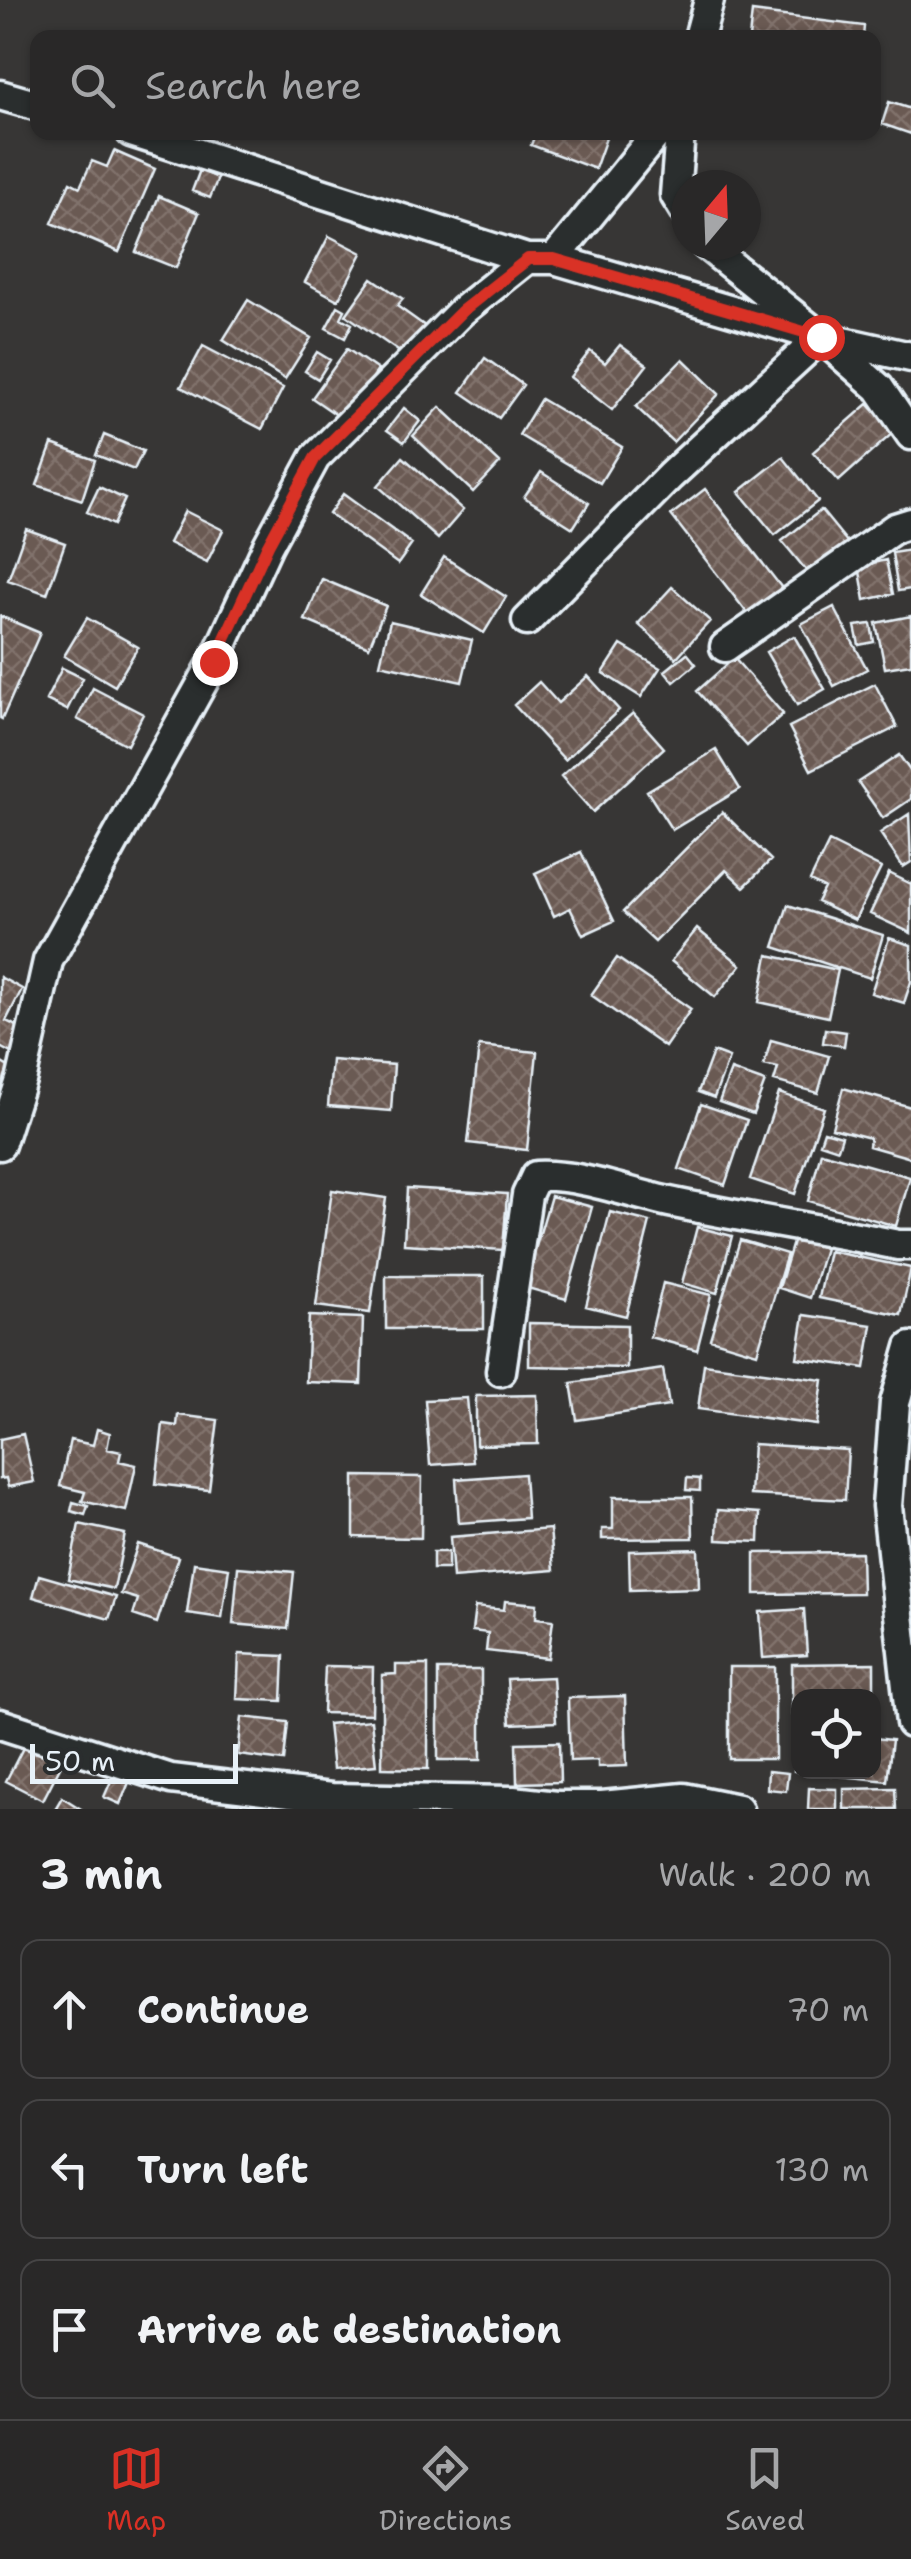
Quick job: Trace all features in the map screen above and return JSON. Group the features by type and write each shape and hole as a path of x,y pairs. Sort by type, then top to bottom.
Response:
{"street":[{"path":"700,30 708,0"},
{"path":"0,95 30,104"},
{"path":"157,140 541,259 821,337 911,357"},
{"path":"0,1145 22,1077 48,961 214,662 268,545 315,458 462,311 541,259 651,140"},
{"path":"677,170 679,140"},
{"path":"725,260 879,388 911,435"},
{"path":"527,621 670,476 821,337"},
{"path":"725,647 895,528 911,523"},
{"path":"501,1372 528,1195 536,1176 618,1187 674,1204 911,1245"},
{"path":"911,1347 895,1403 887,1506 902,1566 911,1723"},
{"path":"0,1724 172,1779 331,1798 452,1804 513,1800 557,1806 684,1798 738,1809"}],"building":[{"path":"752,12 864,26 864,30 750,30"},
{"path":"889,102 911,109 911,134 882,124"},
{"path":"533,140 605,140 595,169 531,145"},
{"path":"114,151 155,169 119,252 52,223 70,182 80,187 92,161 107,167"},
{"path":"200,170 218,178 210,198 192,191"},
{"path":"159,196 199,213 176,268 136,252"},
{"path":"329,236 362,253 338,300 305,282"},
{"path":"372,278 403,299 397,306 425,326 404,355 346,315"},
{"path":"248,300 311,338 285,379 223,340"},
{"path":"338,306 345,310 341,318 352,324 345,338 326,328"},
{"path":"620,345 647,365 612,410 570,377 590,351 605,363"},
{"path":"203,346 283,388 262,429 181,387"},
{"path":"347,349 378,370 344,420 312,398"},
{"path":"317,352 330,360 318,379 305,371"},
{"path":"485,358 523,385 499,418 461,392"},
{"path":"683,359 719,394 673,442 636,407"},
{"path":"541,399 622,447 600,483 519,435"},
{"path":"868,404 894,432 839,481 813,452"},
{"path":"440,407 500,463 473,492 413,436"},
{"path":"404,408 420,421 404,442 387,430"},
{"path":"104,435 143,451 134,470 96,455"},
{"path":"52,444 95,460 82,500 37,485"},
{"path":"403,457 463,510 438,539 378,486"},
{"path":"783,457 818,501 775,535 739,492"},
{"path":"541,472 589,503 573,528 524,497"},
{"path":"99,487 125,499 113,525 87,512"},
{"path":"705,489 785,592 751,618 671,515"},
{"path":"343,494 412,544 398,564 329,514"},
{"path":"821,510 848,543 810,575 782,541"},
{"path":"185,511 223,530 207,562 169,543"},
{"path":"26,529 65,543 47,594 8,580"},
{"path":"911,550 911,589 898,591 892,553"},
{"path":"444,557 506,597 484,633 421,594"},
{"path":"886,560 893,594 865,600 859,566"},
{"path":"322,579 386,606 369,647 305,620"},
{"path":"672,587 710,621 676,658 638,624"},
{"path":"834,607 867,669 834,686 801,624"},
{"path":"0,616 40,633 2,719 0,718"},
{"path":"911,616 911,664 885,668 876,623"},
{"path":"87,618 138,647 115,686 64,656"},
{"path":"390,621 472,640 462,682 380,664"},
{"path":"871,624 874,642 859,645 855,626"},
{"path":"794,636 825,689 797,705 766,652"},
{"path":"621,645 660,668 641,697 603,673"},
{"path":"687,653 696,664 674,682 665,671"},
{"path":"734,658 783,714 747,746 697,691"},
{"path":"62,668 83,678 67,710 46,700"},
{"path":"588,676 619,710 565,760 514,705 539,682 558,703"},
{"path":"875,684 897,727 811,770 789,727"},
{"path":"93,688 143,714 127,745 77,719"},
{"path":"633,713 664,748 593,812 561,776"},
{"path":"716,750 740,789 672,830 647,791"},
{"path":"899,755 911,772 911,799 883,818 858,782"},
{"path":"722,812 771,860 744,887 726,870 655,942 623,912"},
{"path":"909,814 911,862 903,867 880,833"},
{"path":"829,842 881,868 855,920 817,902 824,888 810,881"},
{"path":"581,852 614,921 583,935 570,908 554,916 535,873"},
{"path":"889,873 911,884 911,933 870,914"},
{"path":"788,905 883,935 870,978 774,947"},
{"path":"697,929 741,965 715,997 671,961"},
{"path":"889,938 911,945 911,982 904,1003 871,993"},
{"path":"768,955 838,970 828,1017 759,1002"},
{"path":"617,958 691,1009 665,1047 591,995"},
{"path":"0,977 22,989 6,1021 25,1030 13,1054 0,1047"},
{"path":"825,1029 846,1032 844,1046 823,1043"},
{"path":"771,1040 829,1056 818,1093 774,1081 778,1068 764,1065"},
{"path":"479,1046 537,1052 527,1150 468,1143"},
{"path":"713,1052 729,1058 714,1098 698,1092"},
{"path":"332,1060 394,1065 391,1111 328,1106"},
{"path":"0,1062 12,1069 0,1089"},
{"path":"731,1070 765,1082 753,1114 719,1102"},
{"path":"843,1088 911,1107 911,1158 869,1146 870,1138 832,1128"},
{"path":"779,1093 824,1108 795,1194 750,1179"},
{"path":"701,1104 747,1120 725,1185 679,1169"},
{"path":"824,1131 842,1136 838,1149 820,1143"},
{"path":"821,1152 910,1177 896,1226 808,1201"},
{"path":"407,1188 507,1194 503,1250 404,1244"},
{"path":"332,1190 386,1198 370,1313 316,1306"},
{"path":"551,1196 592,1207 566,1299 524,1287"},
{"path":"610,1212 650,1222 626,1316 586,1306"},
{"path":"697,1227 732,1236 717,1293 682,1283"},
{"path":"794,1239 825,1248 810,1298 779,1288"},
{"path":"740,1240 787,1254 757,1353 710,1339"},
{"path":"829,1251 911,1268 901,1315 819,1298"},
{"path":"386,1276 484,1276 484,1329 386,1329"},
{"path":"663,1283 711,1295 697,1350 650,1337"},
{"path":"804,1315 872,1325 865,1368 797,1358"},
{"path":"309,1316 363,1318 361,1384 306,1382"},
{"path":"529,1323 627,1325 627,1368 529,1366"},
{"path":"704,1364 823,1380 817,1425 698,1409"},
{"path":"663,1369 669,1406 577,1420 571,1383"},
{"path":"537,1395 538,1444 476,1445 476,1396"},
{"path":"467,1398 473,1462 430,1465 425,1400"},
{"path":"178,1415 218,1420 209,1490 156,1484 163,1424 177,1426"},
{"path":"97,1429 110,1433 107,1449 121,1452 119,1461 136,1465 126,1511 82,1501 85,1492 60,1486 70,1440 93,1445"},
{"path":"23,1434 34,1482 8,1487 6,1478 0,1479 0,1439"},
{"path":"753,1444 848,1450 845,1500 750,1495"},
{"path":"524,1474 527,1518 459,1523 456,1479"},
{"path":"354,1476 422,1477 421,1538 354,1537"},
{"path":"687,1478 700,1479 700,1491 686,1490"},
{"path":"613,1497 692,1497 693,1538 602,1539 602,1529 613,1529"},
{"path":"73,1502 88,1506 85,1515 71,1511"},
{"path":"718,1510 760,1513 759,1542 717,1540"},
{"path":"79,1524 125,1534 114,1589 68,1579"},
{"path":"550,1529 554,1570 453,1578 450,1537"},
{"path":"138,1544 178,1557 157,1623 133,1615 138,1599 121,1594"},
{"path":"698,1549 699,1588 630,1590 629,1551"},
{"path":"433,1552 448,1552 448,1569 433,1569"},
{"path":"861,1552 862,1593 755,1594 755,1553"},
{"path":"194,1563 229,1568 222,1618 187,1613"},
{"path":"238,1567 294,1572 288,1629 233,1624"},
{"path":"39,1575 116,1597 109,1619 33,1597"},
{"path":"505,1601 537,1604 536,1618 553,1620 548,1658 486,1651 488,1633 472,1631 475,1607 504,1610"},
{"path":"804,1609 807,1655 763,1658 760,1612"},
{"path":"239,1654 284,1656 282,1701 237,1699"},
{"path":"874,1663 874,1689 792,1689 792,1664"},
{"path":"396,1665 428,1665 428,1769 382,1768 382,1675 396,1674"},
{"path":"325,1666 373,1667 372,1714 323,1713"},
{"path":"729,1667 775,1667 775,1759 729,1759"},
{"path":"438,1670 481,1670 481,1760 438,1760"},
{"path":"553,1677 556,1722 510,1724 507,1679"},
{"path":"625,1696 627,1766 598,1767 598,1760 570,1761 568,1698"},
{"path":"242,1717 288,1722 284,1761 238,1755"},
{"path":"371,1720 376,1765 333,1769 328,1724"},
{"path":"881,1739 892,1740 887,1781 868,1779 881,1779"},
{"path":"26,1742 63,1761 43,1800 6,1781"},
{"path":"559,1742 560,1782 517,1783 516,1743"},
{"path":"768,1771 788,1773 786,1791 767,1789"},
{"path":"114,1774 130,1780 120,1804 104,1797"},
{"path":"809,1788 837,1789 837,1809 808,1809"},
{"path":"895,1788 896,1809 844,1809 844,1789"},
{"path":"62,1797 81,1809 55,1809"}],"route":[{"path":"214,662 268,545 315,458 462,311 528,259 554,259 821,337"}]}
